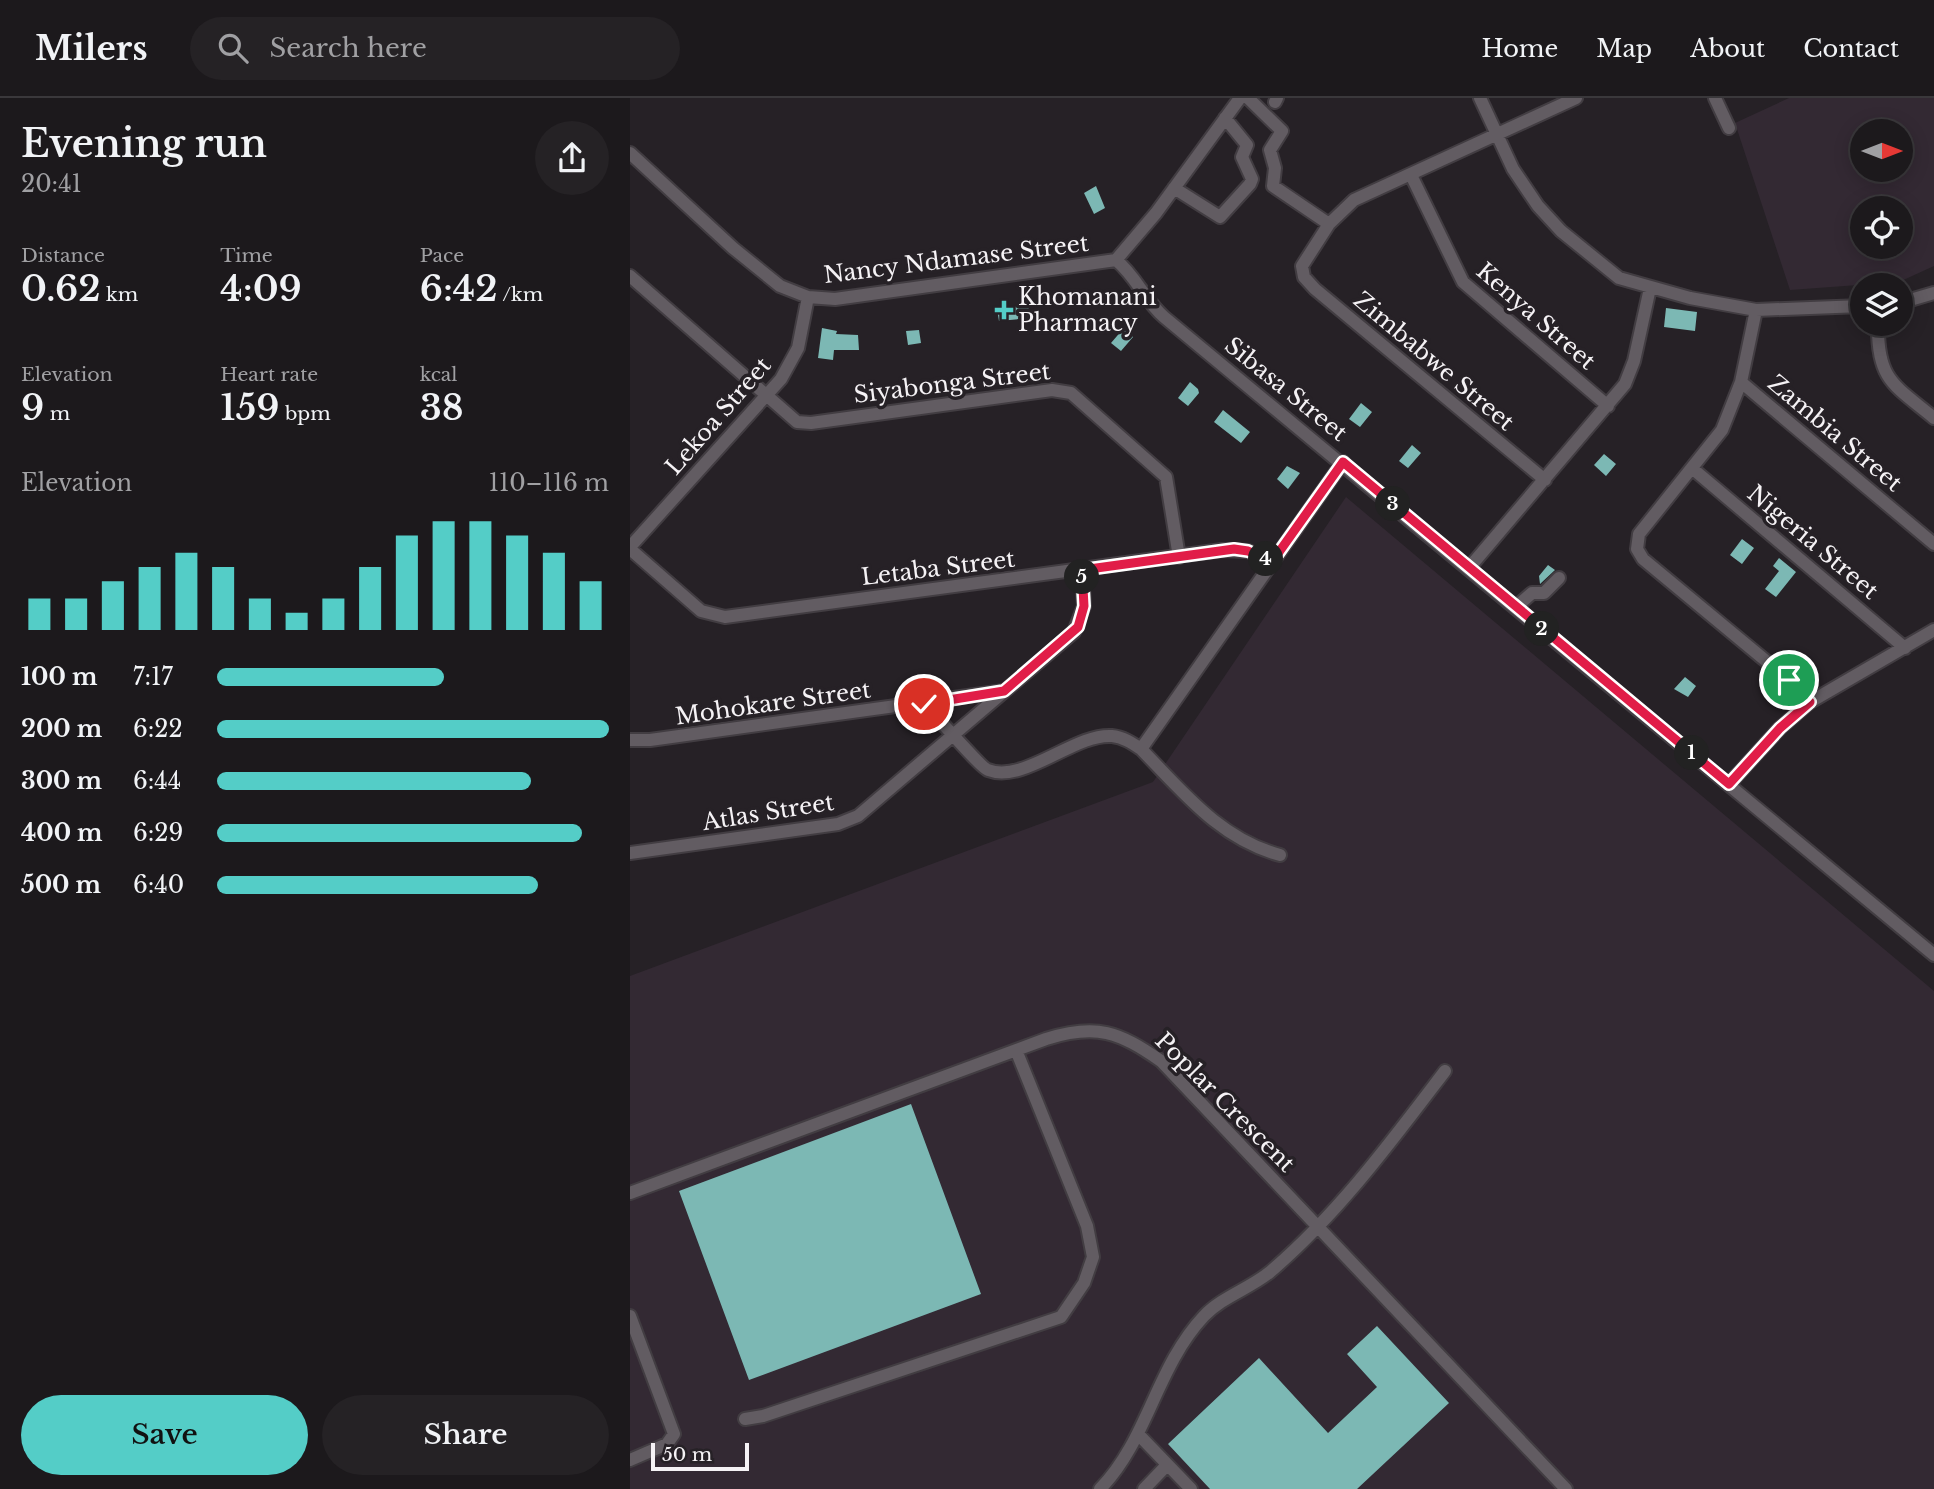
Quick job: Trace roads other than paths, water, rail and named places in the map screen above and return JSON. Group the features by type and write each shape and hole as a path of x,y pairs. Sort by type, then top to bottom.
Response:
{"street":[{"name":"Nancy Ndamase Street","path":"808,298 835,299 1116,260 1174,188 1240,98"},
{"path":"1248,98 1282,131 1270,150 1275,168 1273,186 1329,224 1354,200 1576,98"},
{"path":"1480,98 1524,187 1546,217 1619,278 1650,288 1756,310 1850,306"},
{"path":"1715,98 1729,128"},
{"path":"1174,188 1220,217 1250,184 1252,179 1242,157 1247,145 1225,118"},
{"path":"630,153 733,248 780,286 808,298"},
{"name":"Kenya Street","path":"1411,175 1463,282 1608,406"},
{"name":"Zimbabwe Street","path":"1329,224 1308,253 1302,271 1315,289 1545,480"},
{"name":"Sibasa Street","path":"1116,260 1127,269 1157,312 1343,462 1934,955"},
{"name":"Siyabonga Street","path":"632,281 793,421 811,423 1052,390 1066,391 1166,477 1179,557"},
{"path":"1469,568 1625,384 1634,362 1650,288"},
{"path":"1913,299 1934,293"},
{"name":"Lekoa Street","path":"630,548 792,363 808,298"},
{"path":"1756,310 1741,382 1722,430 1636,541 1639,555 1789,680 1810,702"},
{"path":"1878,336 1879,354 1884,373 1934,418"},
{"name":"Zambia Street","path":"1741,382 1934,544"},
{"path":"1141,749 1343,462"},
{"name":"Nigeria Street","path":"1693,469 1905,648"},
{"name":"Letaba Street","path":"630,548 701,611 725,617 1234,549 1248,551 1272,562"},
{"name":"Atlas Street","path":"630,853 852,820 956,735 1078,627 1084,606 1082,570"},
{"path":"1516,607 1532,593 1544,593 1559,578"},
{"path":"1729,784 1780,728 1810,702 1934,630"},
{"name":"Mohokare Street","path":"630,740 650,740 1004,691"},
{"path":"924,704 956,735 985,770 1015,770 1101,737 1121,738 1141,749 1224,831 1261,850 1280,855"},
{"name":"Poplar Crescent","path":"630,1193 1075,1030 1114,1033 1135,1043 1161,1062 1566,1489"},
{"path":"745,1419 1061,1317 1084,1283 1093,1257 1087,1226 1016,1050"},
{"path":"1100,1489 1125,1461 1171,1362 1203,1317 1269,1272 1318,1226 1366,1174 1445,1071"},
{"path":"630,1316 674,1434 667,1444 630,1460"},
{"path":"1138,1434 1191,1489"},
{"path":"1144,1489 1167,1465"}],"place":[{"name":"Khomanani Pharmacy","path":"1004,310"}]}
